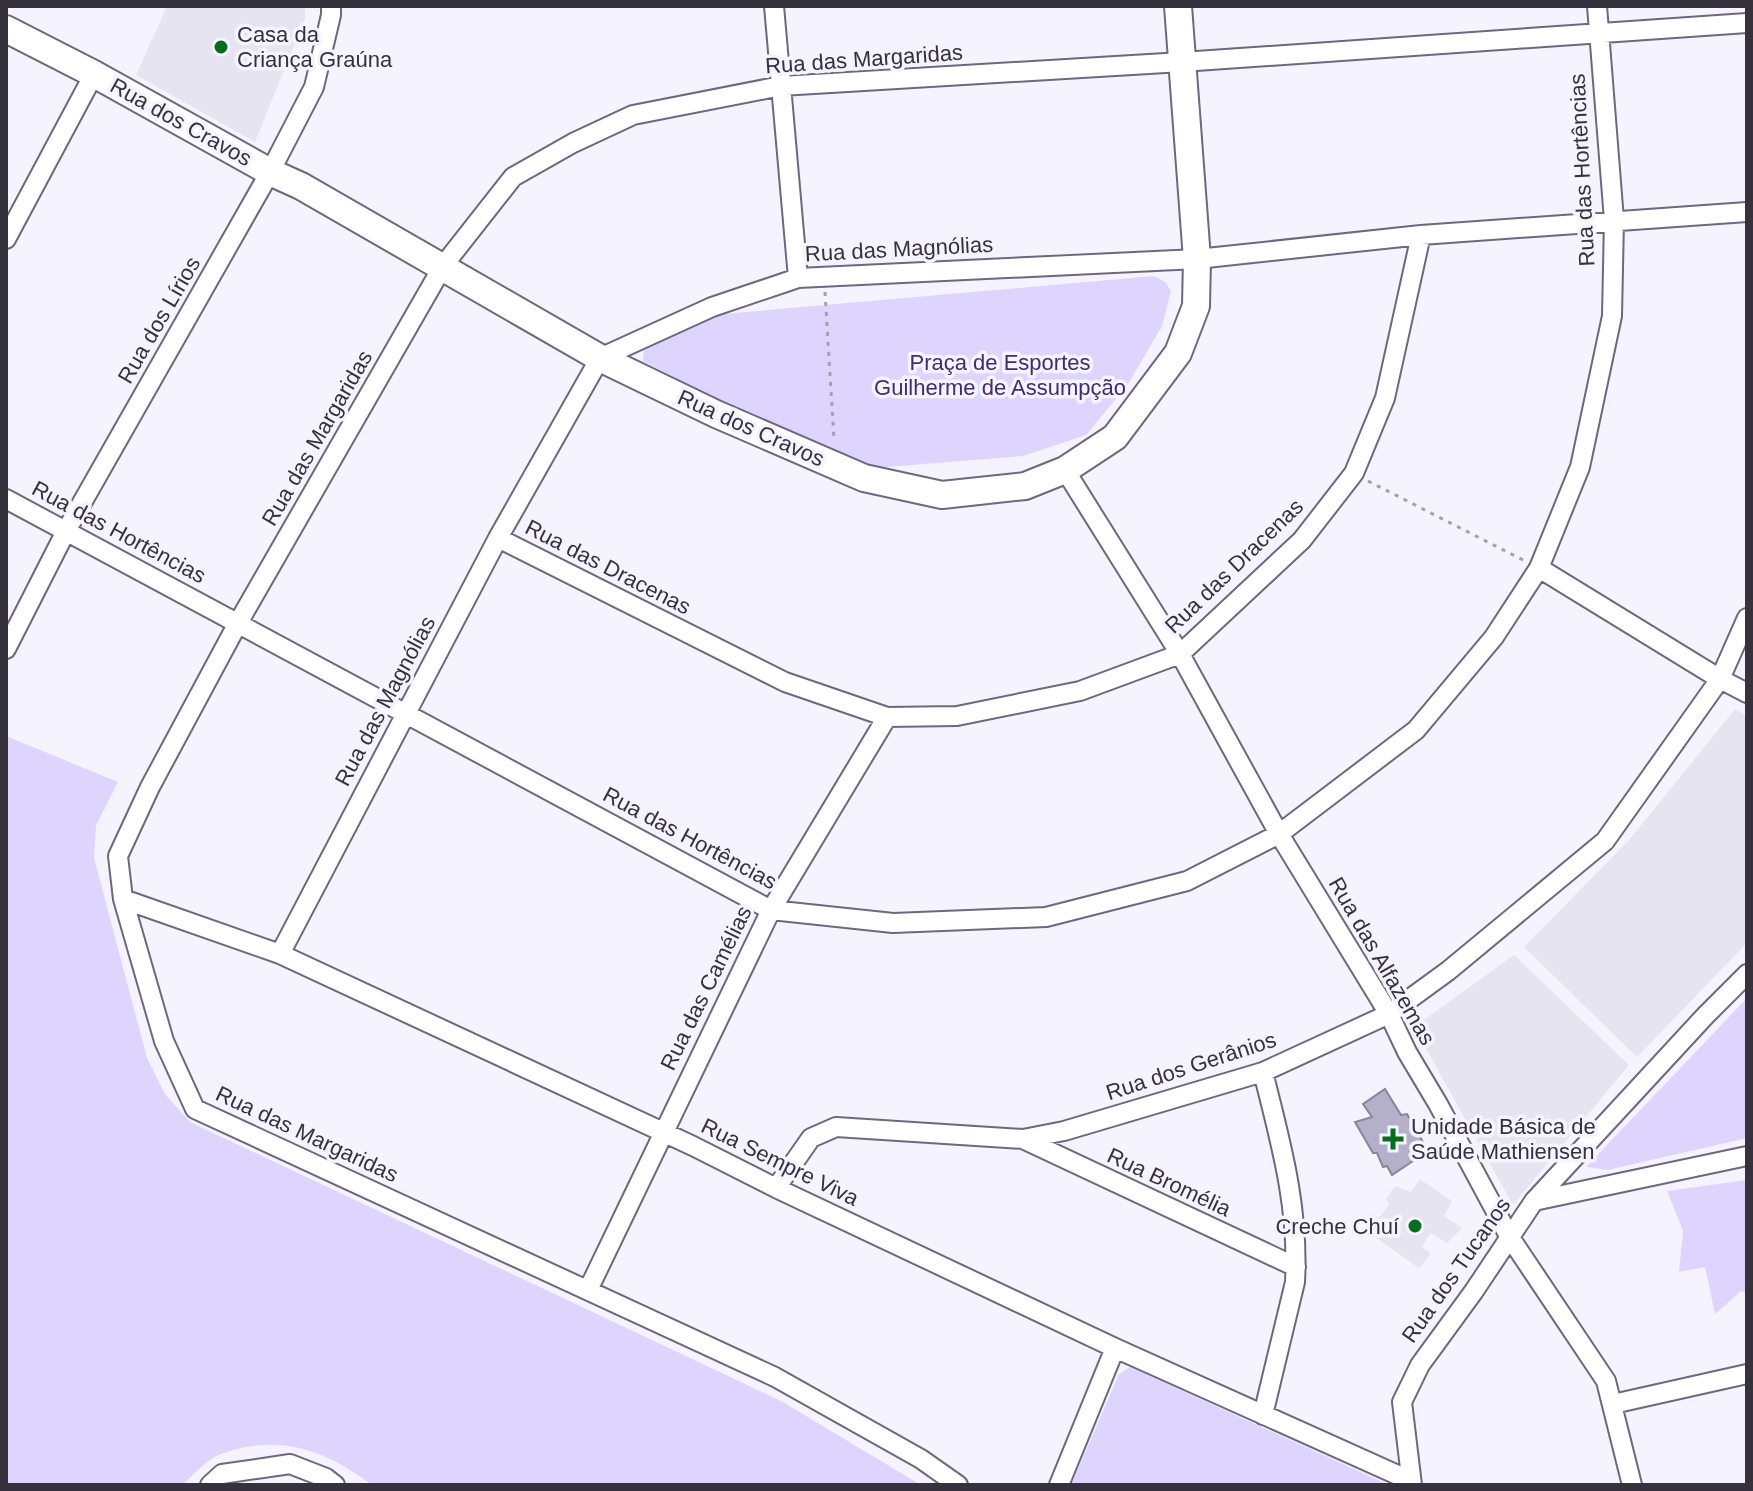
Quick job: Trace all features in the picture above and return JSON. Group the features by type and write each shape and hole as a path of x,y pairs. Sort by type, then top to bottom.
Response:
{"street":[{"name":"Rua dos Lírios","path":"6,649 66,531 270,172 314,87 331,6"},
{"path":"774,6 798,278"},
{"name":"Rua dos Cravos","path":"6,29 301,186 600,358 716,414 864,478 942,495 1025,486 1065,470 1115,437 1178,353 1196,306 1197,259 1178,6"},
{"name":"Rua das Hortências","path":"6,499 771,910 893,923 1046,917 1187,881 1279,834 1416,730 1494,637 1539,568 1580,467 1612,316 1614,220 1597,6"},
{"name":"Rua das Margaridas","path":"958,1485 921,1459 775,1377 195,1109 164,1041 123,899 118,856 150,787 238,623 443,266 513,177 573,143 633,115 781,86 1747,23"},
{"path":"6,239 94,74"},
{"name":"Rua das Magnólias","path":"280,954 498,538 600,358 712,307 798,278 1197,259 1421,235 1747,212"},
{"name":"Rua das Dracenas","path":"498,538 785,682 887,717 957,716 1080,691 1180,654 1302,540 1354,473 1385,398 1421,235"},
{"name":"Rua das Alfazemas","path":"1065,470 1180,654 1279,834 1389,1014 1509,1236 1606,1381 1632,1485"},
{"path":"1539,568 1747,693"},
{"name":"Rua dos Gerânios","path":"776,1188 811,1138 836,1127 1023,1139 1064,1131 1263,1072 1389,1014 1448,971 1605,841 1720,679 1747,618"},
{"name":"Rua das Camélias","path":"588,1290 771,910 887,717"},
{"name":"Rua Sempre Viva","path":"123,899 280,954 1115,1348 1411,1483"},
{"name":"Rua dos Tucanos","path":"1411,1483 1402,1402 1420,1365 1534,1201 1747,974"},
{"path":"1263,1072 1292,1192 1296,1267 1263,1415"},
{"name":"Rua Bromélia","path":"1023,1139 1296,1267"},
{"path":"1534,1201 1747,1156"},
{"path":"1059,1485 1115,1348"},
{"path":"1613,1404 1747,1374"},
{"path":"210,1485 222,1474 290,1464 326,1478 335,1485"}],"path":[{"path":"824,276 835,465"},
{"path":"1354,473 1539,568"}],"shaded area":[{"name":"Casa da Criança Graúna","path":"167,6 305,6 305,19 255,142 136,75"},
{"path":"1735,709 1747,717 1747,943 1637,1057 1524,947 1630,839"},
{"path":"1514,955 1629,1065 1513,1205 1414,1027"},
{"name":"Creche Chuí","path":"1420,1179 1452,1201 1444,1216 1462,1228 1447,1243 1430,1233 1422,1247 1431,1254 1419,1268 1368,1232 1372,1224 1367,1220 1372,1214 1379,1218 1389,1205 1386,1199 1395,1186 1411,1192"}],"green space":[{"name":"Praça de Esportes Guilherme de Assumpção","path":"1154,276 1165,282 1171,291 1162,326 1128,384 1086,435 1023,456 875,468 815,450 643,361 644,350 723,314"},
{"path":"6,736 118,782 96,825 94,858 147,1058 165,1094 190,1122 781,1401 921,1485 372,1485 343,1466 313,1452 297,1447 263,1445 218,1455 182,1485 6,1485"},
{"path":"1747,998 1747,1138 1608,1170 1586,1167"},
{"path":"1747,1180 1747,1293 1741,1291 1715,1314 1705,1267 1679,1272 1683,1231 1667,1191"},
{"path":"1130,1367 1389,1485 1071,1485 1119,1374"}],"building":[{"name":"Unidade Básica de Saúde Mathiensen","path":"1385,1089 1401,1115 1407,1114 1428,1151 1392,1175 1387,1166 1383,1167 1377,1153 1373,1153 1355,1122 1372,1117 1363,1104"}],"place":[{"name":"Casa da Criança Graúna","path":"221,47"},
{"name":"Unidade Básica de Saúde Mathiensen","path":"1393,1139"},
{"name":"Creche Chuí","path":"1415,1226"}]}
